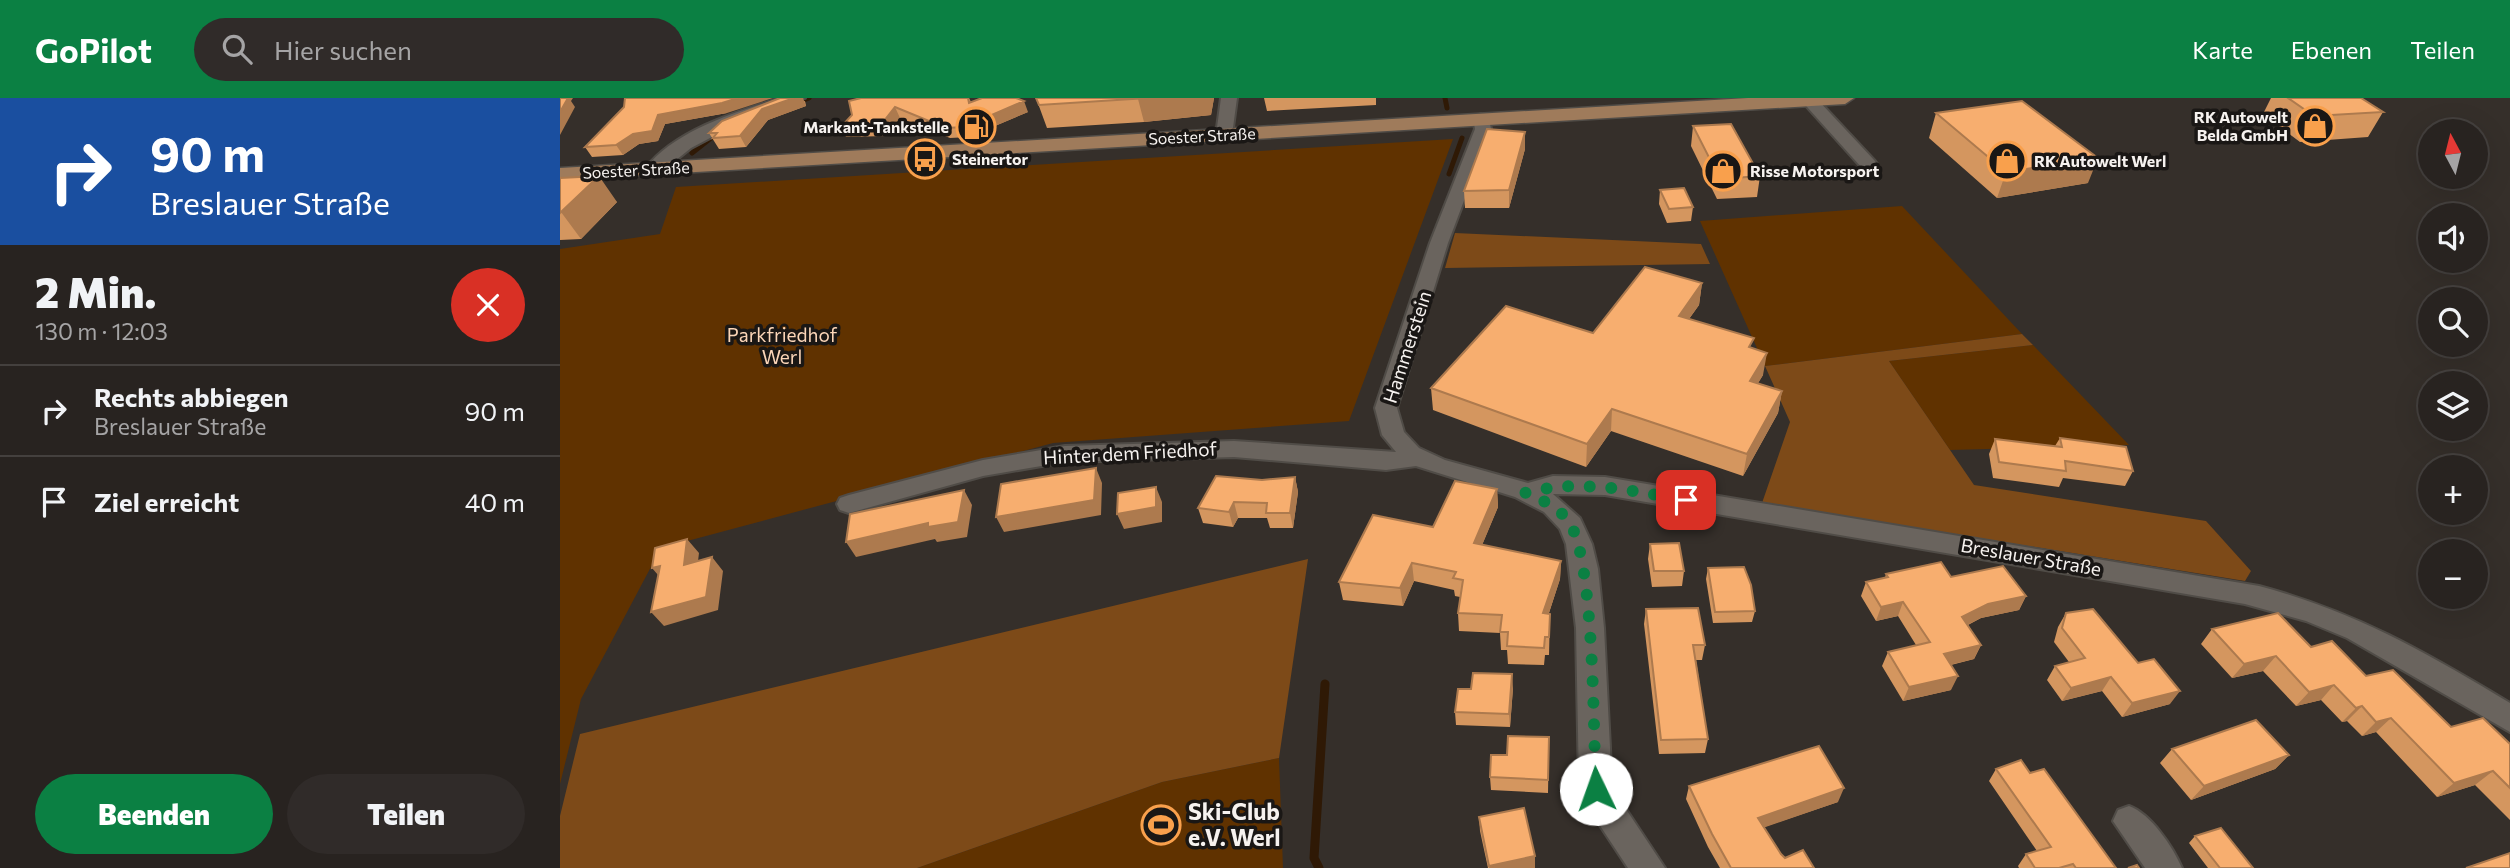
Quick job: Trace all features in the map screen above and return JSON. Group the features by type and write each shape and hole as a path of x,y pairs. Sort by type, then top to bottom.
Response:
{"main road":[{"name":"Soester Straße","path":"560,174 1845,98"}],"street":[{"path":"654,169 671,155 734,120 797,98"},
{"path":"1224,135 1229,98"},
{"path":"1809,99 1868,164"},
{"name":"Hammerstein","path":"1481,119 1483,129 1440,243 1386,408 1387,425 1394,440 1416,458 1525,493 1553,505 1569,522 1584,563 1596,789 1648,868"},
{"name":"Hinter dem Friedhof","path":"849,504 983,468 1065,454 1234,449 1386,462 1416,458"},
{"name":"Breslauer Straße","path":"1525,493 1553,485 1605,486 2245,593 2297,607 2354,629 2404,653 2510,719"},
{"path":"2129,821 2165,868"}],"green space":[{"name":"Parkfriedhof Werl","path":"1453,139 1349,421 1053,443 661,548 581,699 560,784 560,249 660,234 676,187"},
{"path":"1902,206 2022,334 1765,366 1700,221"},
{"path":"2033,345 2129,445 1950,450 1889,361"},
{"name":"Ski-Club e.V. Werl","path":"1279,758 1283,868 917,868 1162,782"}],"shaded area":[{"path":"1455,233 1701,244 1710,264 1445,268"},
{"path":"2022,334 2033,345 1889,361 1974,485 2206,521 2251,571 2245,581 1762,503 1790,422 1765,366"},
{"path":"1308,559 1279,758 1162,782 917,868 560,868 560,816 580,734"}],"building":[{"path":"560,98 568,98 560,112"},
{"path":"625,98 738,98 658,115 652,131 633,134 616,145 585,147 624,107"},
{"path":"780,98 794,98 762,109 740,136 713,138 717,133 709,133 722,121"},
{"path":"861,98 968,98 969,103 982,98 1016,98 1024,101 964,127 946,128 895,107 880,126 841,127 852,115 849,101"},
{"path":"1036,98 1148,98 1039,105"},
{"path":"2288,98 2361,98 2383,112 2314,116"},
{"path":"2022,101 2098,158 2006,172 1936,113"},
{"path":"1731,124 1760,176 1720,179 1693,126"},
{"path":"1487,129 1525,132 1509,190 1464,191"},
{"path":"599,176 561,212 560,213 560,178"},
{"path":"1684,188 1693,207 1669,209 1660,190"},
{"path":"1645,267 1702,283 1679,316 1754,338 1749,347 1767,353 1750,381 1782,391 1747,454 1612,409 1587,444 1431,388 1506,306 1593,333"},
{"path":"2060,438 2126,447 2133,471 2065,461 2066,471 1999,462 1995,439 2062,447"},
{"path":"1096,468 1094,500 996,517 1001,484"},
{"path":"1216,476 1262,480 1295,477 1290,513 1266,513 1267,503 1234,502 1229,512 1198,508"},
{"path":"1455,481 1497,489 1474,543 1561,561 1543,613 1550,614 1549,637 1545,637 1544,648 1507,646 1508,632 1500,632 1502,615 1458,613 1463,580 1453,578 1456,572 1412,563 1400,588 1339,582 1373,515 1433,527"},
{"path":"1156,487 1156,507 1117,514 1118,493"},
{"path":"964,490 958,522 928,527 928,523 846,542 850,514"},
{"path":"687,539 684,565 712,557 706,597 651,612 660,566 652,568 655,548"},
{"path":"1679,543 1684,571 1654,571 1650,544"},
{"path":"1941,562 1951,577 2003,566 2026,596 1988,604 1962,617 1981,645 1944,654 1958,676 1909,687 1888,652 1930,642 1903,602 1881,607 1866,582 1888,577 1886,574"},
{"path":"1744,567 1751,585 1755,611 1715,612 1708,568"},
{"path":"1698,608 1705,645 1693,645 1708,739 1661,740 1646,609"},
{"path":"2093,609 2138,663 2154,659 2180,691 2132,703 2111,677 2071,688 2055,666 2085,658 2062,628 2066,613"},
{"path":"2278,613 2311,647 2332,641 2366,676 2393,670 2451,727 2483,718 2510,744 2510,788 2493,771 2454,783 2391,718 2376,722 2362,706 2356,708 2334,685 2309,692 2276,656 2244,664 2212,629"},
{"path":"1473,673 1512,674 1509,714 1455,712 1458,689 1471,689"},
{"path":"2256,720 2289,755 2204,786 2172,749"},
{"path":"1508,736 1549,737 1548,780 1490,777 1491,755 1507,755"},
{"path":"1819,746 1844,788 1758,818 1785,858 1803,850 1814,868 1731,868 1689,786"},
{"path":"2021,760 2030,773 2044,769 2116,868 2076,868 2073,864 2059,868 2035,868 2026,854 2051,847 1996,769"},
{"path":"1524,808 1535,856 1489,866 1479,817"},
{"path":"2221,828 2253,868 2220,868 2195,836"},
{"path":"2510,853 2510,868 2466,868"}],"waterway":[{"path":"796,103 809,98"},
{"path":"1445,98 1447,108"},
{"path":"692,153 716,134"},
{"path":"1449,174 1462,138"},
{"path":"1319,868 1314,858 1325,684"}],"place":[{"name":"RK Autowelt Belda GmbH","path":"2315,126"},
{"name":"Markant-Tankstelle","path":"976,127"},
{"name":"Steinertor","path":"925,159"},
{"name":"RK Autowelt Werl","path":"2007,161"},
{"name":"Risse Motorsport","path":"1723,171"},
{"name":"Ski-Club e.V. Werl","path":"1161,825"}],"route":[{"path":"1596,789 1584,563 1569,522 1553,505 1525,493 1553,485 1605,486 1686,500"}]}
